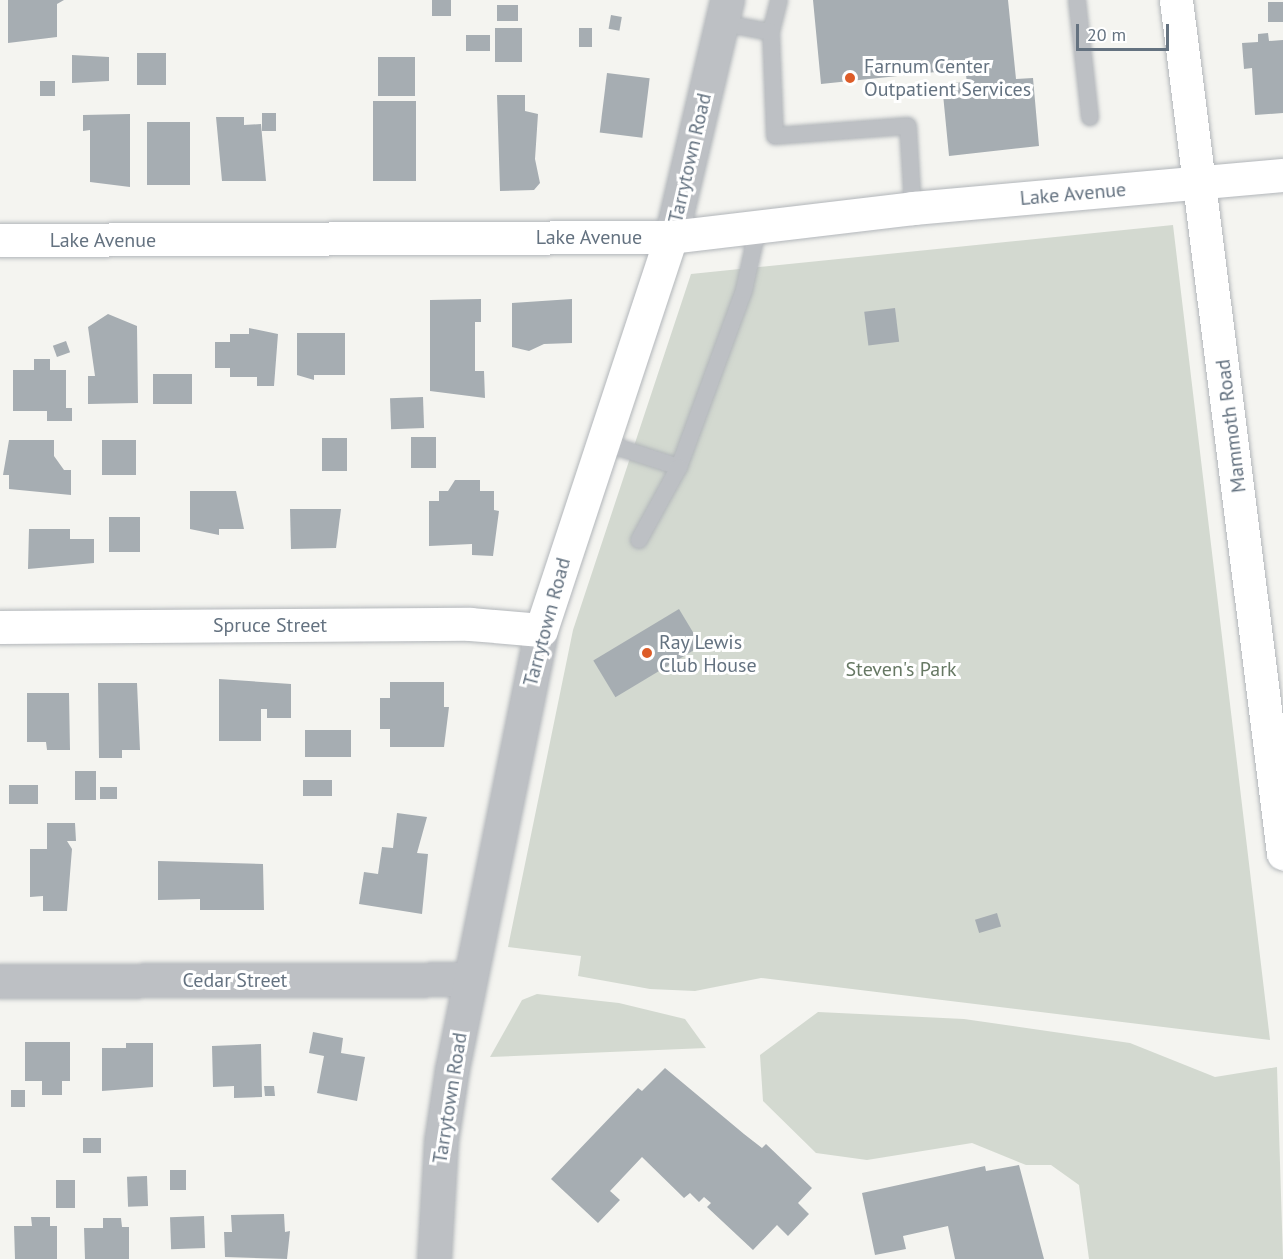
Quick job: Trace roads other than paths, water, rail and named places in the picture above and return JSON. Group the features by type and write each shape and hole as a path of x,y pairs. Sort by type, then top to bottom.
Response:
{"street":[{"name":"Mammoth Road","path":"1176,0 1202,183 1283,853"},
{"name":"Tarrytown Road","path":"434,1259 441,1141 469,980 540,630 671,237 724,11"},
{"name":"Lake Avenue","path":"0,240 671,237 913,208 1283,175"},
{"name":"Spruce Street","path":"0,627 470,624 540,630"},
{"name":"Cedar Street","path":"0,981 469,980"}],"lane":[{"path":"779,0 771,32 775,136 908,126 913,208"},
{"path":"1077,0 1090,117"},
{"path":"724,11 771,32"},
{"path":"639,540 679,467 744,290 758,227"},
{"path":"602,442 679,467"}],"place":[{"name":"Farnum Center Outpatient Services","path":"850,78"},
{"name":"Ray Lewis Club House","path":"647,653"}],"park label":[{"name":"Steven's Park","path":"901,669"}]}
